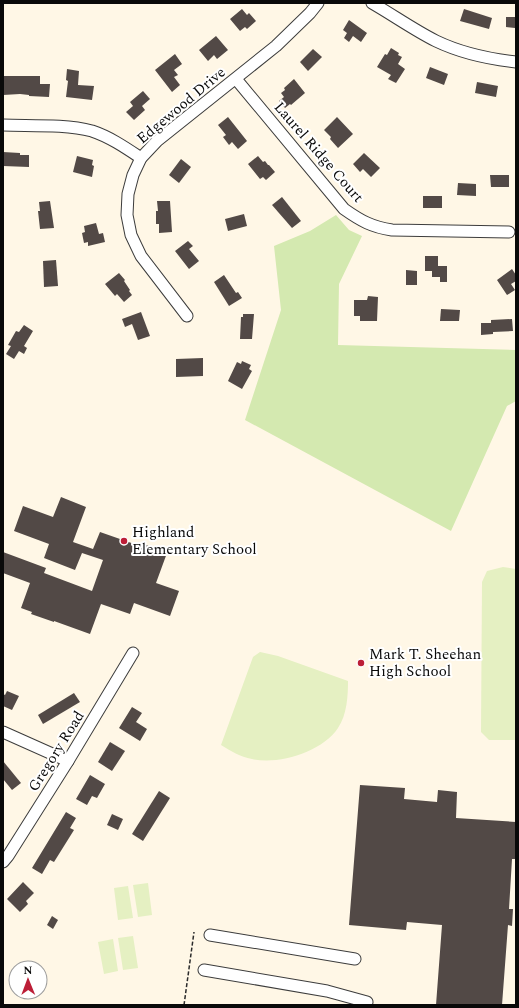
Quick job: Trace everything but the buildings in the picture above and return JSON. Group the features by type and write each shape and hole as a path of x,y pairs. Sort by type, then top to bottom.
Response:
{"street":[{"name":"Edgewood Drive","path":"187,316 142,256 131,235 127,215 128,194 133,175 141,158 157,141 276,46 310,13 318,3"},
{"path":"372,3 436,41 465,52 497,60 516,62"},
{"name":"Laurel Ridge Court","path":"236,79 344,209 359,220 377,228 392,230 509,232"},
{"path":"3,125 68,128 92,132 119,143 141,158"},
{"name":"Gregory Road","path":"3,862 68,761 133,653"},
{"path":"3,732 68,761"},
{"path":"210,935 355,960"},
{"path":"204,970 327,991 367,1002"}],"path":[{"path":"184,1005 194,932"}],"green space":[{"path":"336,215 349,230 362,236 339,284 338,345 516,350 516,401 507,406 451,531 245,420 281,310 274,246 310,231"},
{"path":"503,567 516,569 516,740 489,740 481,732 482,582 487,571"},
{"path":"260,652 278,656 348,681 345,711 341,723 331,736 322,744 299,755 275,760 252,759 244,757 221,745 253,657"},
{"path":"148,883 152,915 138,917 133,885"},
{"path":"128,886 133,918 118,920 114,888"},
{"path":"133,936 138,968 123,970 118,938"},
{"path":"113,939 118,971 104,974 98,942"}],"place":[{"name":"Highland Elementary School","path":"124,541"},
{"name":"Mark T. Sheehan High School","path":"361,663"}]}
